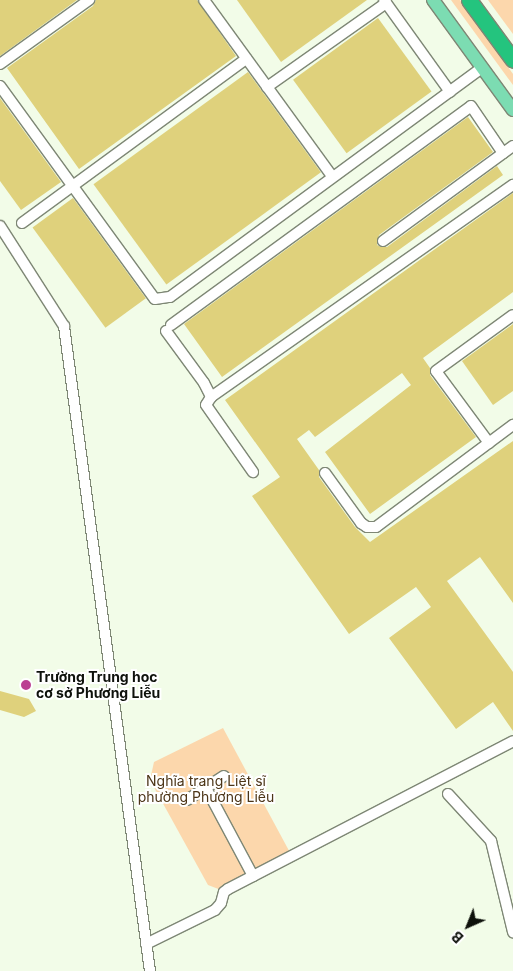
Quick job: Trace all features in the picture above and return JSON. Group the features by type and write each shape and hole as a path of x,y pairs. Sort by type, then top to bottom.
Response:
{"highway":[{"path":"469,0 513,60"}],"main road":[{"path":"433,0 513,110"}],"street":[{"path":"0,64 89,0"},
{"path":"204,0 332,176"},
{"path":"267,87 385,1 450,92"},
{"path":"22,223 246,58"},
{"path":"0,86 154,299 170,297 332,176 482,68"},
{"path":"211,397 168,328 471,106 503,153"},
{"path":"383,241 513,146"},
{"path":"253,472 206,405 211,397 513,185"},
{"path":"0,226 64,326 150,971"},
{"path":"489,443 436,371 513,315"},
{"path":"325,473 360,522 372,528 380,525 513,425"},
{"path":"146,944 216,910 221,903 224,892 513,741"},
{"path":"186,800 224,776"},
{"path":"206,788 253,876"},
{"path":"448,794 491,840 513,932"}],"green space":[{"path":"451,0 460,0 513,74 513,85"},
{"path":"488,0 513,0 513,34"},
{"name":"Nghĩa trang Liệt sĩ phường Phương Liễu","path":"223,728 294,860 229,893 208,885 150,780 154,762"}],"building":[{"path":"0,0 77,0 0,56"},
{"path":"96,0 197,0 236,56 79,169 7,68 93,6"},
{"path":"237,0 367,0 281,62"},
{"path":"378,18 431,92 347,153 293,80"},
{"path":"248,72 321,172 166,285 93,184"},
{"path":"0,98 61,182 21,210 0,181"},
{"path":"468,117 493,152 379,235 377,245 387,247 497,166 503,175 222,377 184,324"},
{"path":"513,193 513,292 423,358 430,368 430,375 476,437 370,514 325,452 411,385 402,373 315,437 309,430 297,439 319,470 319,477 355,527 370,542 513,441 513,603 480,557 447,581 513,672 513,731 493,702 456,729 389,638 431,607 416,587 349,634 252,496 280,477 225,400"},
{"path":"73,198 146,298 105,328 33,227"},
{"path":"513,324 513,391 493,405 462,361"},
{"path":"0,691 29,699 36,711 24,717 0,710"}],"place":[{"name":"Trường Trung học cơ sở Phương Liễu","path":"26,685"}]}
